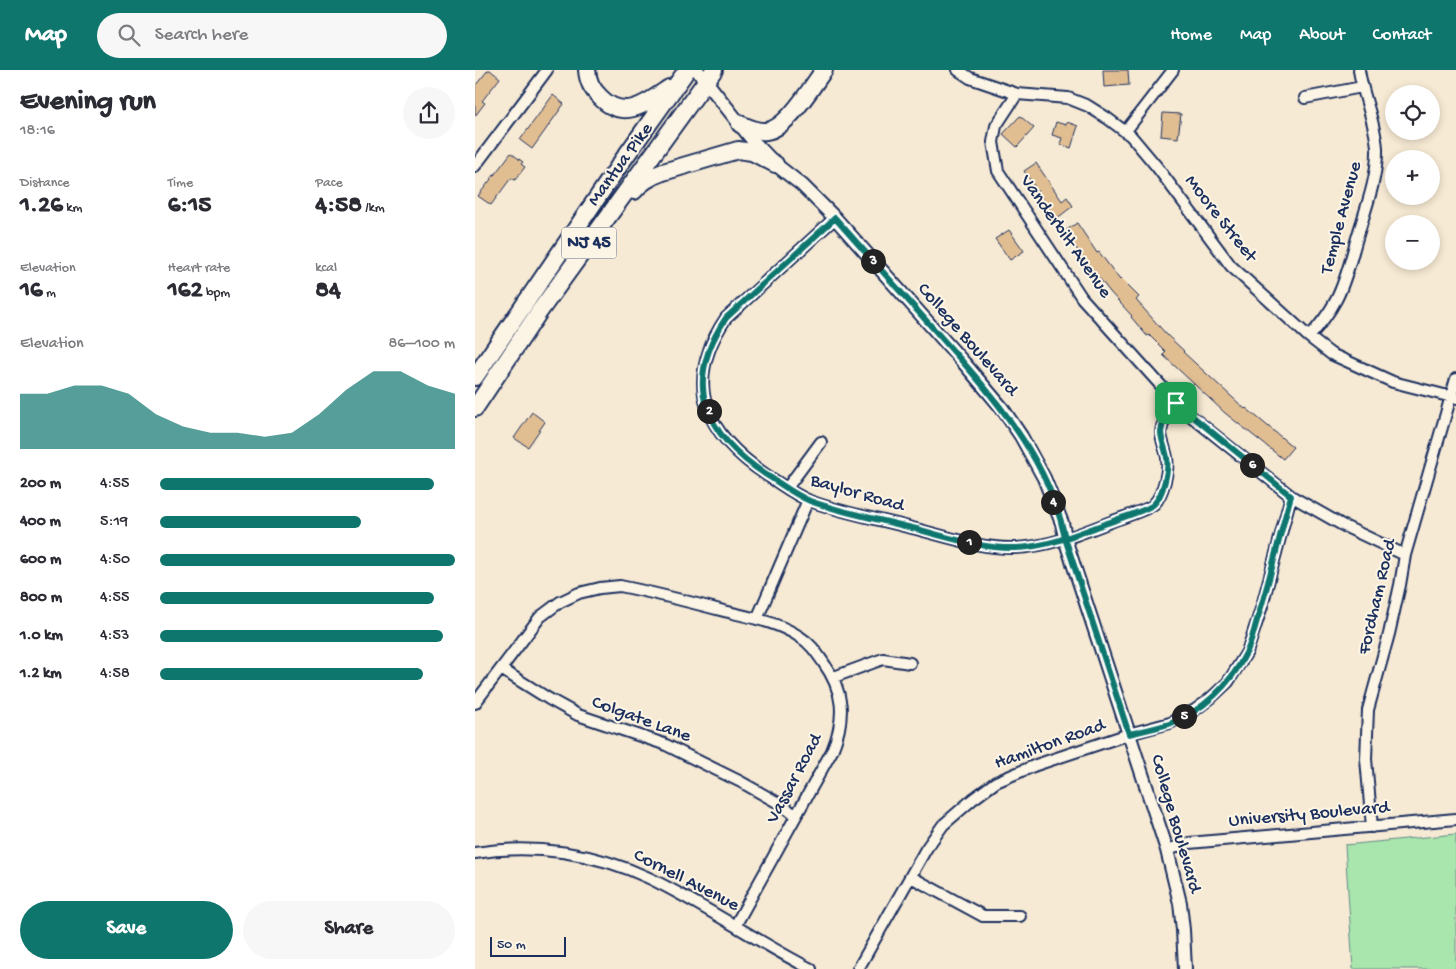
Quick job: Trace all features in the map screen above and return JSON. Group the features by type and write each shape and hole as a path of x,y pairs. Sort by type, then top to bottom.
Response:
{"main road":[{"path":"587,70 588,81 595,91 607,104 617,108 635,108 645,104 682,76"},
{"path":"740,124 753,130 765,131 779,125 797,107 824,70"},
{"name":"Mantua Pike","path":"475,408 539,312 591,242 705,73"},
{"name":"Mantua Pike","path":"475,377 682,76"},
{"path":"591,242 599,238 637,186 654,175 739,150 748,144 753,152 775,164"}],"street":[{"path":"475,166 547,70"},
{"name":"Moore Street","path":"958,70 970,78 1017,94 1068,98 1088,106 1107,118 1131,136 1157,167 1231,266 1309,337 1331,354 1393,382 1454,397"},
{"path":"1125,132 1173,70"},
{"name":"Temple Avenue","path":"1309,337 1337,298 1349,265 1374,174 1377,149 1374,127 1359,70"},
{"path":"705,73 740,124 748,144"},
{"path":"1305,98 1362,86"},
{"name":"Vanderbilt Avenue","path":"1017,94 996,126 993,142 998,171 1082,298 1176,403 1291,496 1344,526 1405,555"},
{"name":"College Boulevard","path":"775,164 798,182 835,218 964,363 1002,408 1021,436 1044,478 1062,523 1065,538 1167,850 1180,903 1185,969"},
{"name":"Baylor Road","path":"835,218 726,318 716,332 703,371 706,404 713,425 721,436 738,454 787,488 808,500 854,514 1001,548 1035,546 1065,538 1154,506 1163,489 1168,460 1161,433 1168,412 1176,403"},
{"name":"Fordham Road","path":"1372,827 1366,759 1368,710 1389,634 1405,555 1454,397 1456,380"},
{"path":"787,488 821,442"},
{"name":"Hamilton Road","path":"858,969 926,849 943,825 973,798 996,782 1036,766 1129,734 1170,724 1195,710 1228,682 1247,652 1262,606 1291,496"},
{"path":"757,619 808,500"},
{"name":"Vassar Road","path":"475,703 540,617 560,602 579,593 600,588 620,586 757,619 784,629 813,647 834,677 841,704 837,740 735,926"},
{"path":"834,677 883,659 910,663"},
{"name":"Colgate Lane","path":"501,669 578,715 664,744 749,786 782,805 796,816"},
{"name":"University Boulevard","path":"1167,850 1189,843 1456,819"},
{"name":"Cornell Avenue","path":"475,853 511,849 558,852 621,867 673,890 811,969"},
{"path":"911,877 983,916 1020,916"}],"green space":[{"path":"1456,834 1456,969 1353,969 1345,845"}],"building":[{"path":"488,70 500,78 482,101 485,103 475,116 475,86"},
{"path":"1103,70 1128,70 1129,85 1104,87"},
{"path":"553,95 564,104 532,149 520,140"},
{"path":"1163,113 1181,114 1178,138 1161,136"},
{"path":"1020,116 1034,128 1017,147 1003,134"},
{"path":"1056,122 1066,125 1067,122 1078,126 1071,148 1060,144 1062,138 1052,135"},
{"path":"511,153 523,162 521,164 525,167 515,180 511,178 491,205 478,196"},
{"path":"1036,163 1062,201 1067,197 1073,206 1056,219 1024,171"},
{"path":"1077,223 1097,253 1099,252 1120,280 1139,297 1136,300 1183,352 1245,409 1293,447 1283,459 1225,413 1163,355 1166,352 1149,335 1147,336 1078,251 1065,231"},
{"path":"1009,230 1024,251 1010,260 995,239"},
{"path":"532,412 545,422 528,447 514,438"}],"route":[{"path":"1176,403 1168,412 1161,433 1168,460 1163,489 1154,506 1065,538 1035,546 1001,548 977,544 854,514 808,500 787,488 761,472 738,454 713,425 706,404 703,371 716,332 726,318 835,218 964,363 1002,408 1021,436 1044,478 1062,523 1065,538 1129,734 1170,724 1195,710 1228,682 1247,652 1275,560 1291,496 1176,403"}]}
